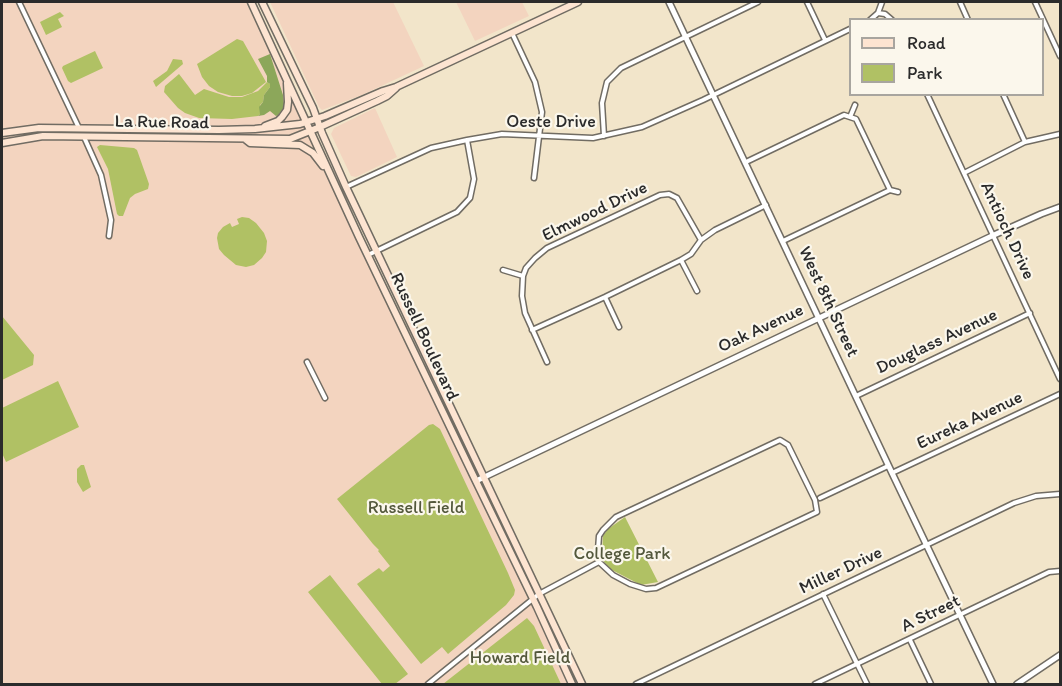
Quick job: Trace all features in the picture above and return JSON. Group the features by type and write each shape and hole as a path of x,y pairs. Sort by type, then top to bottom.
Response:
{"main road":[{"name":"Russell Boulevard","path":"251,2 331,177 442,412 534,599 572,684"},
{"name":"Russell Boulevard","path":"262,2 376,251 582,684"},
{"path":"393,88 578,2"},
{"path":"255,129 278,121 287,110 287,82"},
{"name":"La Rue Road","path":"2,133 39,128 255,129 291,126 317,120 393,88"},
{"name":"La Rue Road","path":"2,143 43,136 290,139 370,104 371,99 393,88"},
{"path":"244,139 250,143 303,146 313,153 331,177"},
{"path":"442,412 448,413 454,425 459,425"}],"street":[{"path":"19,2 101,175 111,220 109,236"},
{"name":"West 8th Street","path":"669,2 993,684"},
{"path":"604,136 602,103 607,82 621,68 758,2"},
{"path":"807,2 825,40"},
{"path":"872,18 878,13 882,2"},
{"path":"960,2 967,18"},
{"path":"1035,2 1042,18"},
{"path":"878,13 885,14 890,18"},
{"path":"1044,21 1060,56"},
{"name":"Oeste Drive","path":"346,187 431,148 467,140 502,134 593,138 642,127 849,29"},
{"path":"512,33 535,82 542,112 534,178"},
{"name":"Antioch Drive","path":"928,96 1060,379"},
{"path":"1004,96 1025,142"},
{"path":"850,117 855,105"},
{"path":"746,162 844,115 856,119 890,190"},
{"path":"964,173 1025,142 1060,134"},
{"path":"368,255 457,212 470,198 474,179 467,140"},
{"path":"783,241 890,190 898,192"},
{"name":"Elmwood Drive","path":"523,276 526,268 547,248 660,195 669,194 677,198 701,240"},
{"path":"532,330 681,260 691,254 701,240 715,230 765,205"},
{"name":"Oak Avenue","path":"476,481 994,235 1060,207"},
{"path":"681,260 697,291"},
{"path":"503,270 523,276 522,296 525,313 547,362"},
{"path":"605,297 619,327"},
{"name":"Douglass Avenue","path":"856,396 1030,313"},
{"path":"307,362 325,398"},
{"name":"Eureka Avenue","path":"892,473 1060,394"},
{"path":"780,440 788,445 816,500 817,512 656,588 646,590 630,584 613,575 599,562 599,536 616,518 780,440"},
{"path":"820,498 888,466"},
{"name":"Miller Drive","path":"636,684 1014,503 1036,496 1060,494"},
{"path":"428,684 539,594 599,562"},
{"name":"A Street","path":"815,684 1049,573 1060,570"},
{"path":"823,594 867,684"},
{"path":"910,640 931,684"},
{"path":"1017,684 1060,655"}],"shaded area":[{"path":"2,2 246,2 569,684 2,684"},
{"path":"270,2 393,2 424,66 362,95 322,110"},
{"path":"456,2 522,2 529,16 475,41"},
{"path":"375,108 397,157 356,177 351,176 331,134 334,128"}],"green space":[{"path":"60,12 64,16 58,19 62,27 46,35 40,22"},
{"path":"237,39 243,41 266,82 252,93 232,96 218,92 209,86 202,77 197,64"},
{"path":"95,51 103,68 71,83 68,81 63,66"},
{"path":"270,54 284,104 283,109 276,116 270,111 258,116 259,107 270,84 267,82 267,76 258,59"},
{"path":"173,59 182,60 183,64 156,87 153,81 167,71"},
{"path":"179,74 195,95 204,89 229,97 242,97 258,91 267,82 270,87 264,95 258,116 232,119 199,118 178,108 164,92 165,86"},
{"path":"100,145 137,150 149,184 148,189 130,198 123,216 117,214 108,169 97,147"},
{"path":"249,218 256,223 267,241 266,252 262,258 254,265 246,267 236,265 224,255 219,249 217,238 223,227 230,223 232,227 239,224 237,219"},
{"path":"2,316 34,355 33,365 2,380"},
{"path":"58,381 79,427 6,462 2,453 2,408"},
{"name":"Russell Field","path":"433,424 440,429 515,590 506,605 448,654 442,647 421,664 357,584 379,568 383,572 390,566 337,499"},
{"path":"84,465 91,487 83,492 77,482 77,469"},
{"name":"College Park","path":"625,517 658,582 641,585 612,570 604,562 603,536 608,529"},
{"path":"330,575 408,674 395,684 382,684 308,592"},
{"name":"Howard Field","path":"527,618 534,626 561,684 443,684"}]}
